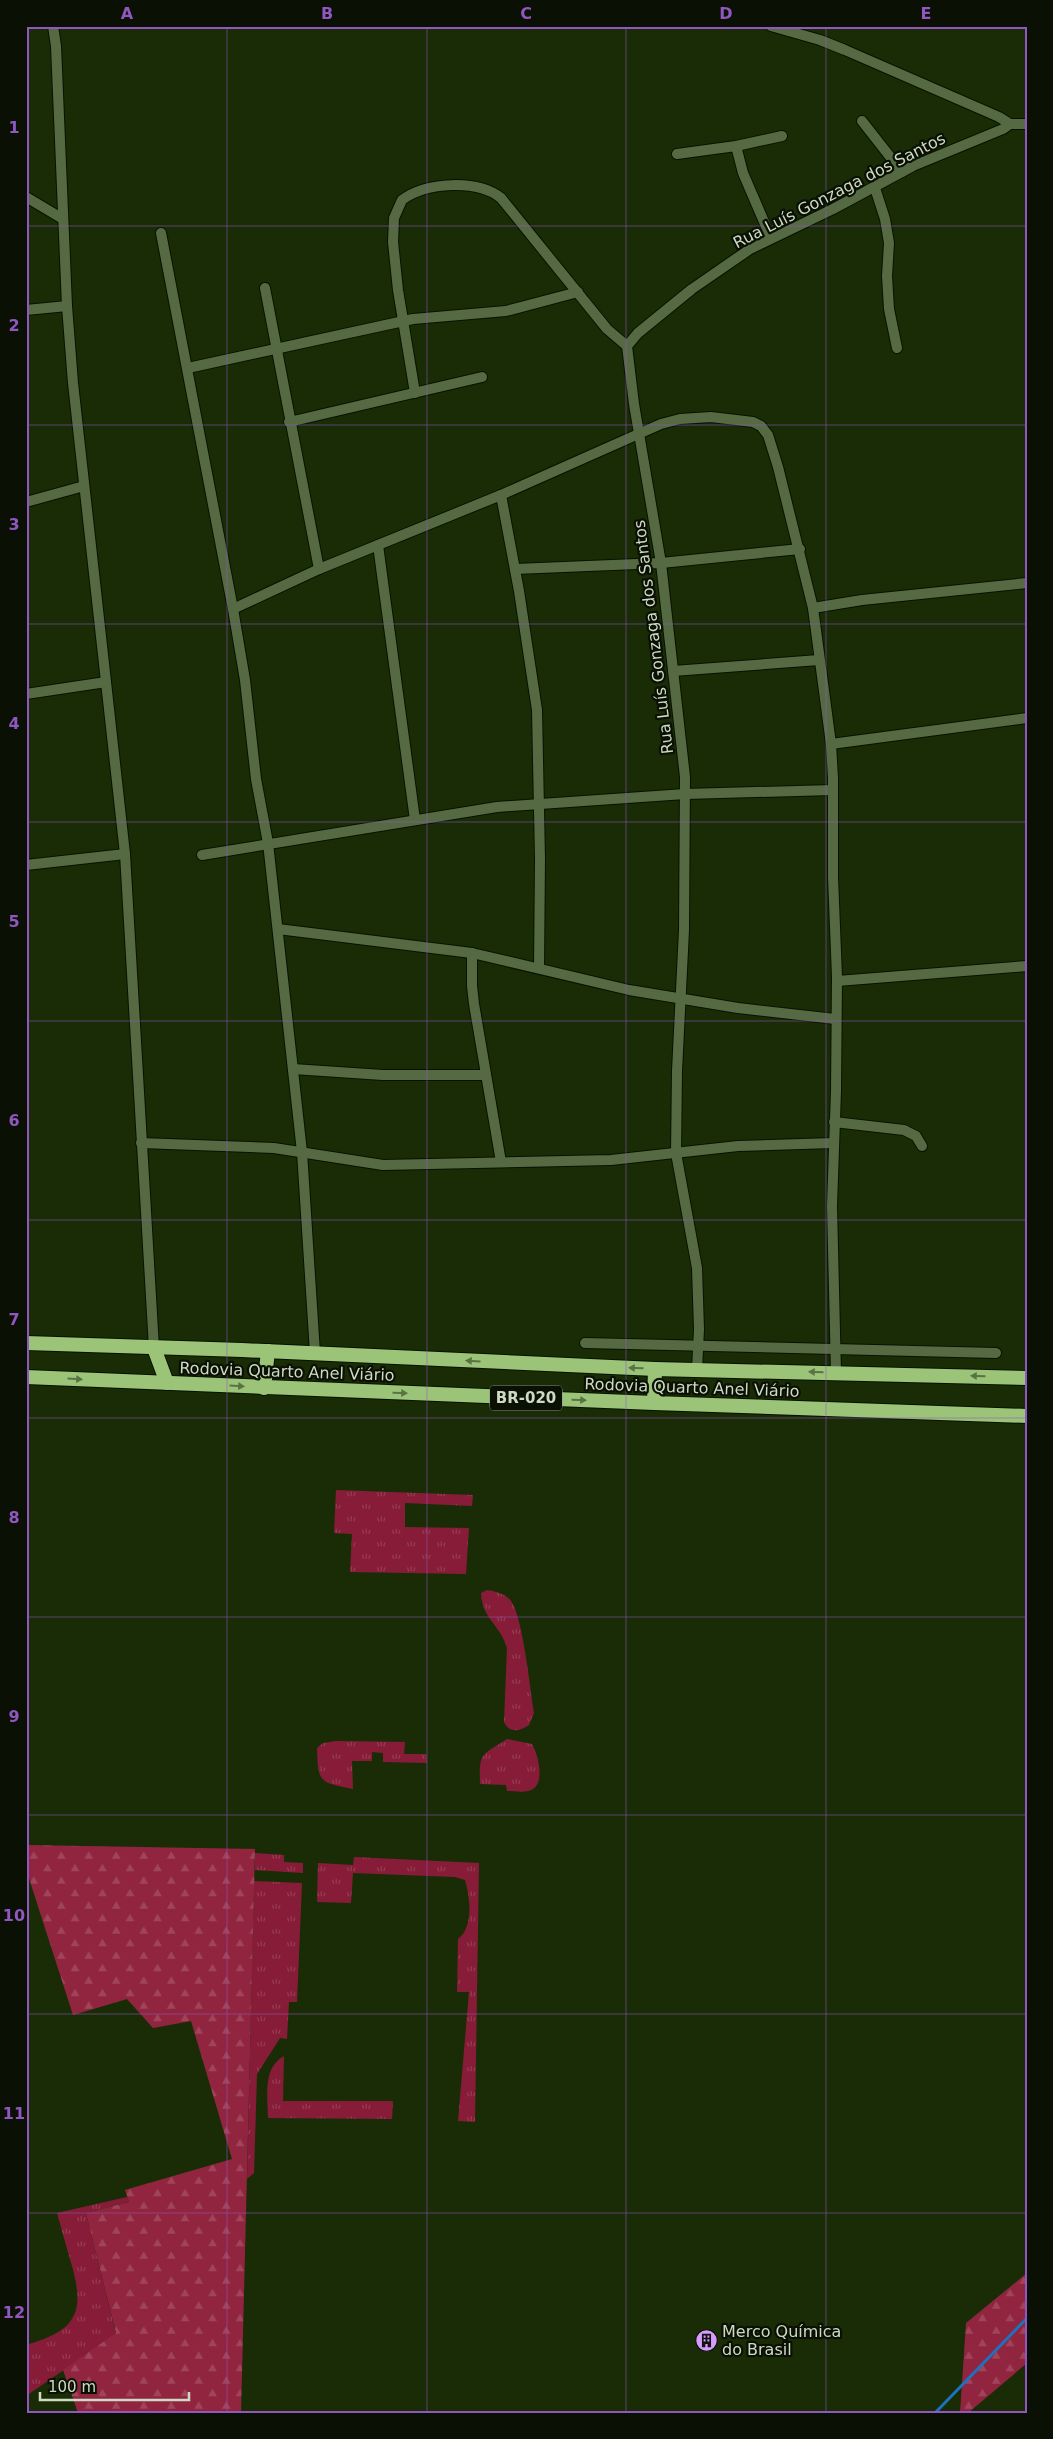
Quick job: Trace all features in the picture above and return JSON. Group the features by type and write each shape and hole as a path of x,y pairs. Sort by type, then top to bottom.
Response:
{"highway":[{"name":"Rodovia Quarto Anel Viário","path":"26,1343 268,1351 697,1370 1027,1378"},
{"path":"154,1348 167,1383"},
{"path":"264,1388 268,1351"},
{"path":"654,1403 655,1368"},
{"name":"Rodovia Quarto Anel Viário","path":"26,1377 264,1388 1027,1416"}],"street":[{"path":"53,26 56,46 67,306 84,486 124,854 154,1348"},
{"name":"Rua Luís Gonzaga dos Santos","path":"771,26 820,40 845,50 955,100 999,117 1010,124 1027,124"},
{"path":"862,121 902,172"},
{"name":"Rua Luís Gonzaga dos Santos","path":"697,1370 699,1346 697,1268 676,1153 680,999 684,930 685,794 661,563 627,346 638,334 692,289 771,238 875,188 902,172 1003,129 1010,124"},
{"path":"677,154 736,146 782,136"},
{"path":"736,146 745,178 771,238"},
{"path":"415,393 393,242 394,218 402,200 422,189 433,186 492,190 508,205 608,329 627,346"},
{"path":"875,188 885,219 889,243 887,276 889,309 897,348"},
{"path":"26,197 63,219"},
{"path":"161,233 233,609 245,680 256,779 268,843 302,1152 315,1353"},
{"path":"265,288 289,422 319,570"},
{"path":"188,368 403,321 506,311 578,292"},
{"path":"26,310 67,306"},
{"path":"289,422 482,378"},
{"path":"233,609 319,570 501,495 639,432 680,419 723,418 753,422 761,426 772,448 800,549 813,608 831,744 837,981 832,1206 836,1373"},
{"path":"26,502 84,486"},
{"path":"501,495 515,569 537,710 539,968"},
{"path":"378,545 415,820"},
{"path":"515,569 661,563 800,549"},
{"path":"813,608 862,600 1027,583"},
{"path":"673,671 819,660"},
{"path":"26,694 106,682"},
{"path":"831,744 1027,718"},
{"path":"202,855 497,806 685,794 833,790"},
{"path":"26,865 124,854"},
{"path":"278,929 472,953 594,982 680,999 738,1008 835,1019"},
{"path":"472,953 472,986 501,1162"},
{"path":"837,981 1027,966"},
{"path":"293,1069 383,1075 486,1075"},
{"path":"834,1122 904,1130 916,1136 922,1146"},
{"path":"141,1143 232,1145 302,1152 382,1166 611,1160 738,1146 833,1143"},
{"path":"585,1343 996,1353"}],"green space":[{"path":"336,1490 473,1495 472,1506 405,1503 405,1527 469,1528 466,1574 350,1572 352,1534 334,1533"},
{"path":"487,1590 500,1593 511,1601 519,1622 526,1654 534,1713 529,1725 518,1730 511,1730 504,1722 507,1648 500,1633 484,1609 481,1593"},
{"path":"507,1739 532,1744 538,1761 539,1775 536,1787 529,1791 507,1791 506,1785 480,1784 480,1766 483,1756"},
{"path":"336,1741 405,1742 404,1754 426,1754 427,1763 383,1762 383,1753 372,1752 372,1761 352,1761 353,1789 334,1785 327,1782 320,1775 317,1748 323,1743"},
{"path":"26,1845 255,1849 241,2413 78,2413 63,2370 116,2333 86,2213 129,2202 125,2190 232,2159 191,2021 153,2028 127,1999 73,2015 26,1869"},
{"path":"255,1853 284,1855 284,1862 303,1863 303,1873 255,1870"},
{"path":"354,1857 479,1863 475,2122 458,2121 469,1992 457,1992 458,1939 467,1927 469,1919 469,1903 465,1880 455,1877 353,1873 351,1903 317,1902 318,1863 353,1865"},
{"path":"254,1881 302,1883 297,2002 289,2002 287,2039 280,2038 257,2074 254,2173 247,2179"},
{"path":"284,2056 283,2101 393,2101 392,2119 268,2118 267,2092 269,2075 277,2061"},
{"path":"127,2197 129,2202 86,2213 116,2334 26,2396 26,2345 55,2334 65,2327 72,2319 76,2309 76,2283 57,2213"},
{"path":"1027,2273 1027,2363 968,2413 960,2413 966,2323"}],"waterway":[{"path":"935,2413 1027,2318"}],"place":[{"name":"Merco Química do Brasil","path":"706,2340"}]}
